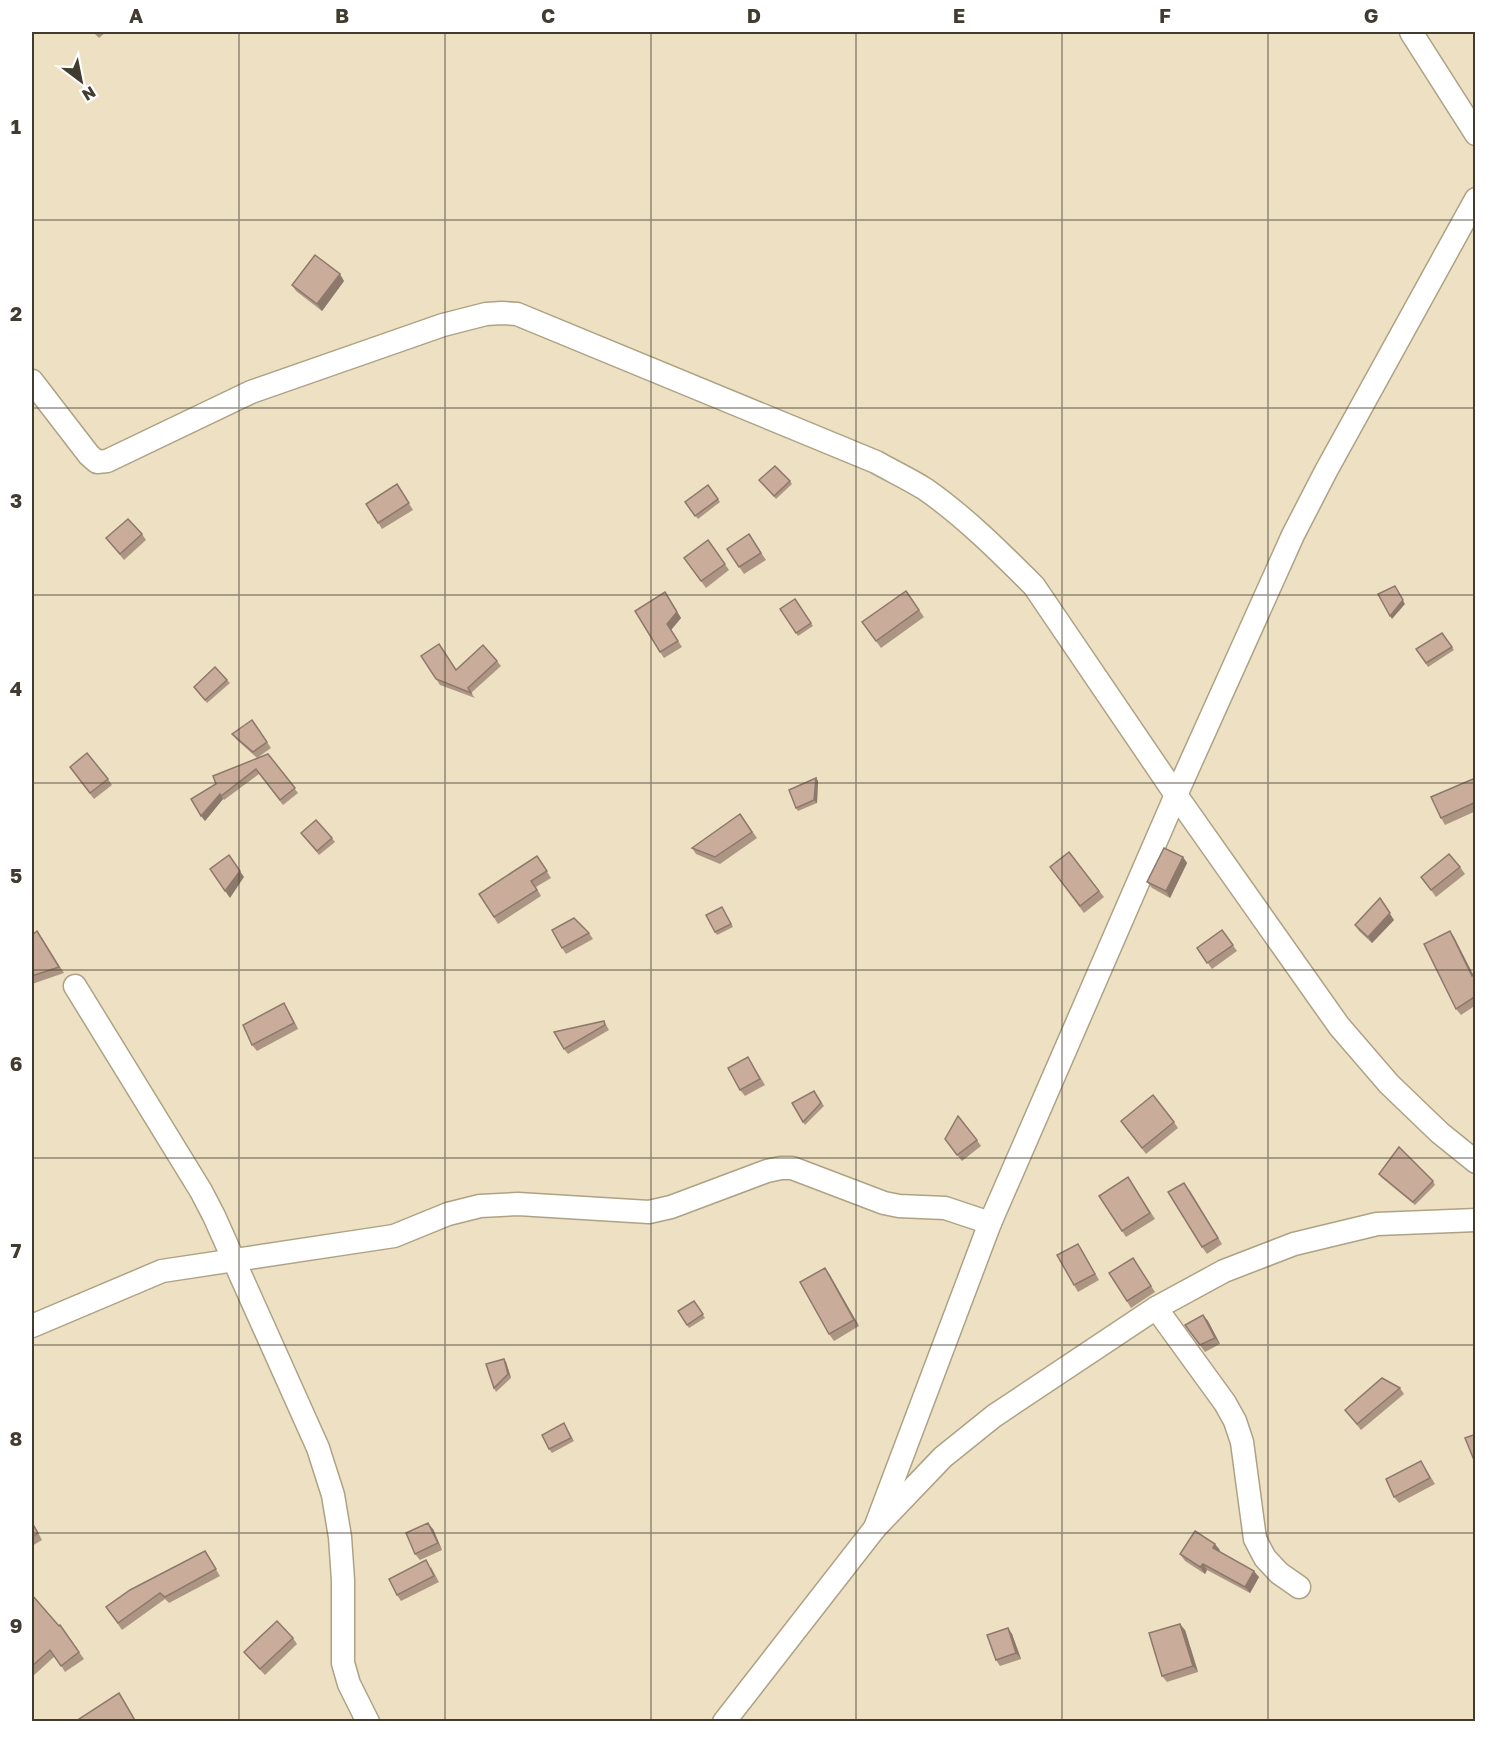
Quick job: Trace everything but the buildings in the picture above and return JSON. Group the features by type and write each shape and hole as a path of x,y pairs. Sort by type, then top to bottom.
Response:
{"street":[{"path":"1411,32 1476,134"},
{"path":"875,1528 990,1223 1176,795 1293,535 1476,199"},
{"path":"32,381 89,455 97,462 107,461 251,392 443,325 502,312 517,314 876,462 924,488 961,518 1034,586 1176,795 1340,1026 1389,1084 1440,1133 1476,1162"},
{"path":"75,986 201,1191 234,1259 318,1448 333,1495 340,1537 344,1663 353,1692 368,1722"},
{"path":"32,1326 155,1273 394,1236 448,1214 480,1206 518,1204 649,1212 671,1207 767,1171 781,1168 792,1168 884,1203 945,1208 990,1223"},
{"path":"724,1722 875,1528 943,1457 994,1416 1156,1308 1224,1270 1294,1244 1377,1224 1476,1220"},
{"path":"1156,1308 1225,1403 1235,1421 1242,1442 1255,1539 1265,1558 1279,1573 1299,1587"}]}
